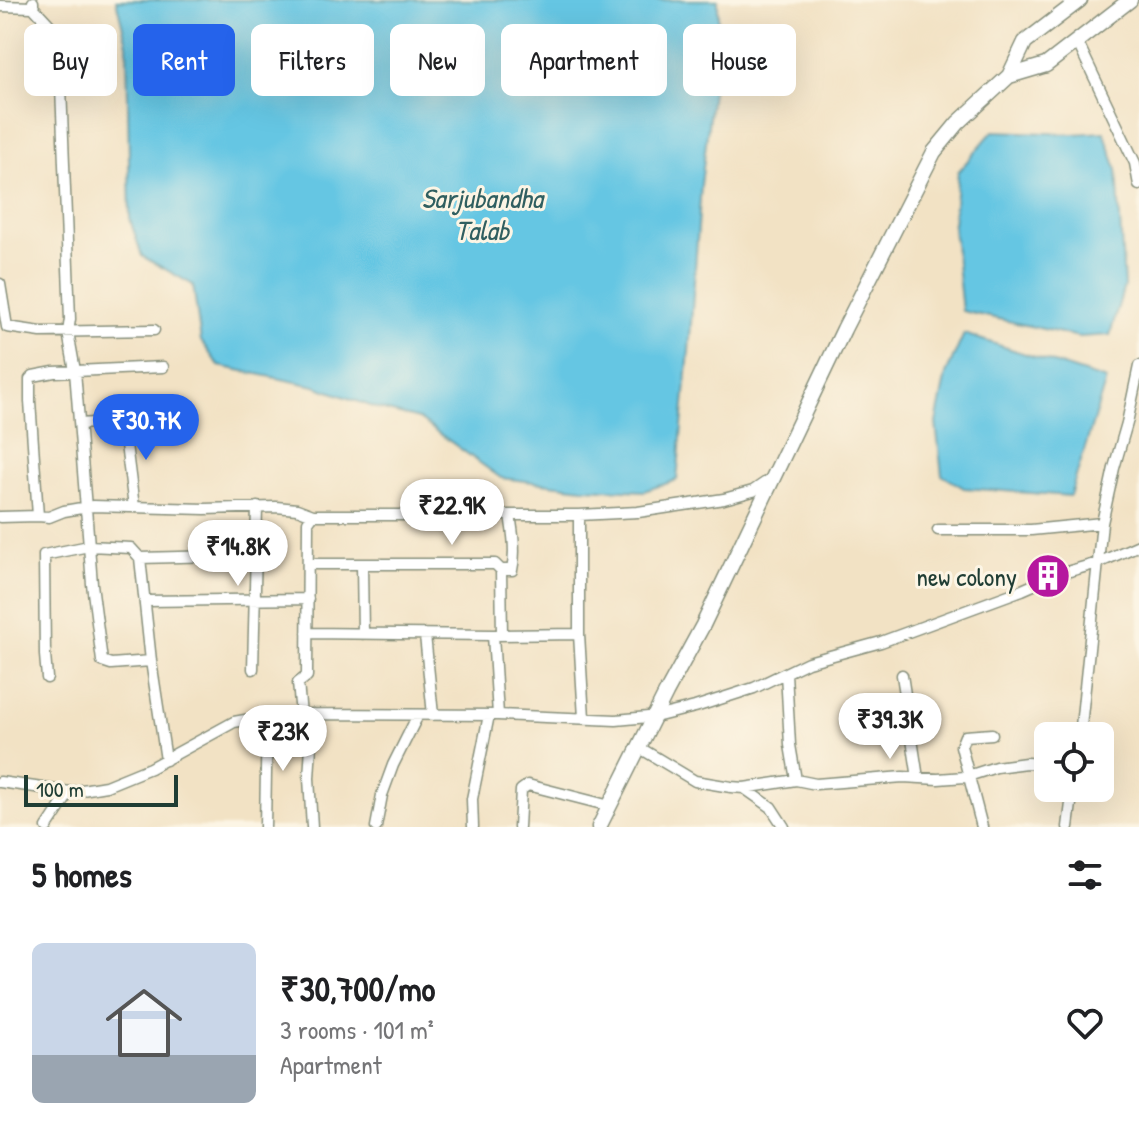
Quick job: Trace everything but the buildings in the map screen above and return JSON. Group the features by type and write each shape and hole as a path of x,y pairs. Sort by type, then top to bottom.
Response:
{"street":[{"path":"599,827 703,625 844,329 934,152 958,123 1009,76 1025,42 1080,0"},
{"path":"1009,76 1046,65 1130,0"},
{"path":"0,6 33,3 59,35 68,332 75,371 92,584 102,661 111,664 151,661"},
{"path":"1077,41 1135,163 1139,185"},
{"path":"1025,42 1046,65"},
{"path":"0,284 7,327 41,332 154,330"},
{"path":"1081,722 1102,523 1139,366"},
{"path":"38,516 30,379 39,374 163,367"},
{"path":"80,424 188,416"},
{"path":"123,421 134,507"},
{"path":"0,517 49,517 85,506 257,507 297,509 313,515 579,515 638,512 724,499 753,491 775,476"},
{"path":"253,669 257,507"},
{"path":"312,827 307,714 298,683 307,676 308,522 313,515"},
{"path":"308,564 495,564 501,570 512,570 510,515"},
{"path":"579,515 579,634 584,718"},
{"path":"938,530 1031,530 1102,523"},
{"path":"0,782 70,792 106,786 166,760 234,722 267,716 494,715 616,720 655,716 744,692 808,662 881,642 1056,575 1098,563 1139,545"},
{"path":"47,678 44,555 89,546 131,548 140,558 166,760"},
{"path":"140,558 256,555"},
{"path":"362,564 363,634"},
{"path":"473,827 472,799 494,715 501,570"},
{"path":"146,601 308,599"},
{"path":"307,633 579,634"},
{"path":"425,635 433,715"},
{"path":"786,673 790,745 796,780"},
{"path":"902,675 918,778"},
{"path":"376,827 382,795 393,765 418,715"},
{"path":"265,827 267,716"},
{"path":"982,827 961,746 965,736 992,734"},
{"path":"640,748 695,781 744,788 796,780 816,784 903,777 938,779 970,776 996,767 1034,763"},
{"path":"519,827 521,790 528,785 610,806"},
{"path":"744,788 771,807 784,827"},
{"path":"47,827 70,792"},
{"path":"1068,827 1071,802"}],"water":[{"name":"Sarjubandha Talab","path":"116,0 718,0 718,24 683,24 683,96 712,96 701,185 677,480 644,491 583,488 501,478 419,419 376,408 315,386 219,366 201,341 193,285 142,256 130,219 127,44"},
{"path":"993,131 1104,132 1117,169 1124,286 1110,335 1079,337 962,311 953,225 958,172"},
{"path":"964,334 1106,380 1070,496 964,488 942,475 936,423 946,374"}],"place":[{"name":"new colony","path":"1048,576"}]}
